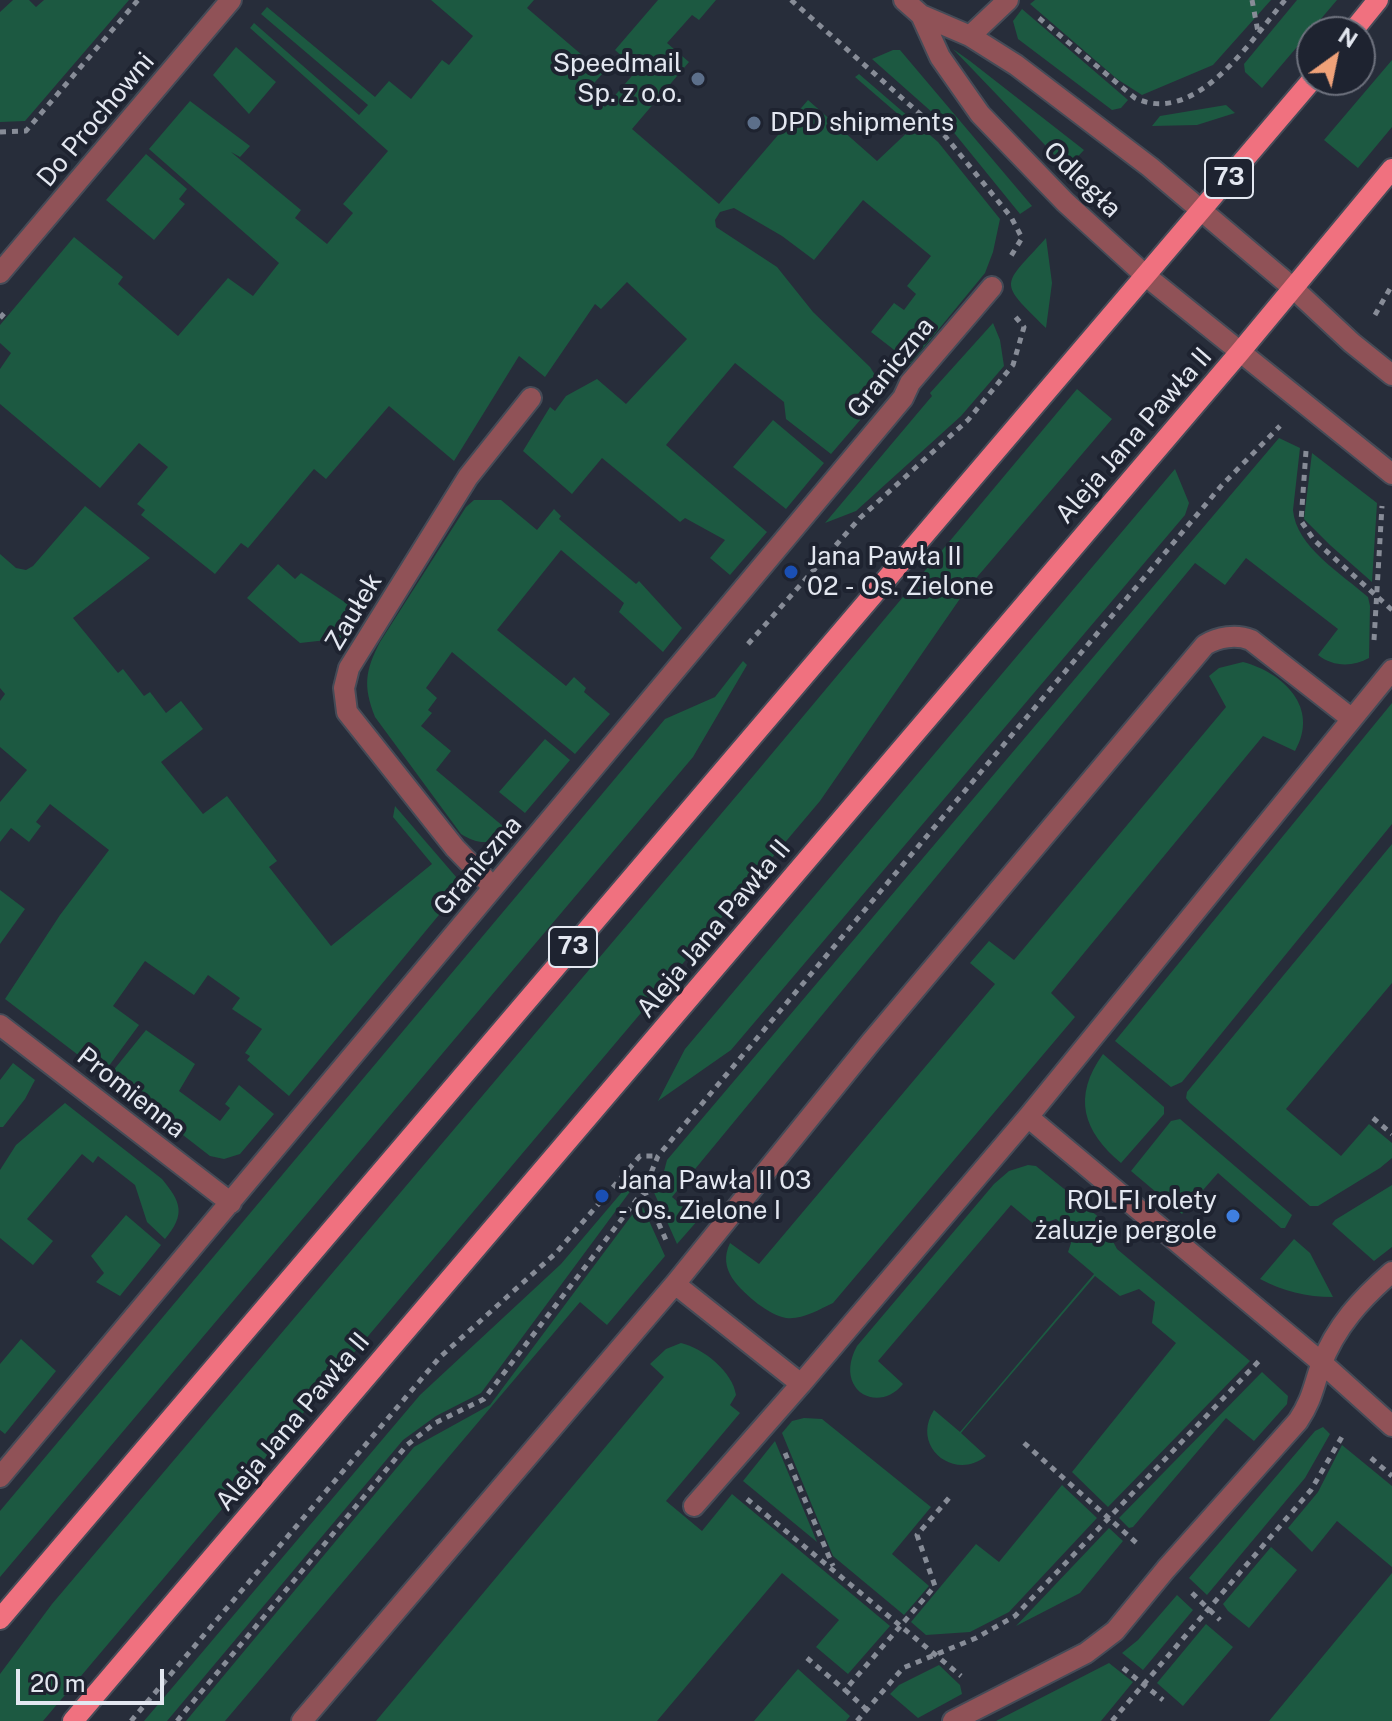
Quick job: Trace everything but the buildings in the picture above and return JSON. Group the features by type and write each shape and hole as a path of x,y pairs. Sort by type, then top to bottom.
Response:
{"main road":[{"path":"1365,16 1378,0"},
{"name":"73","path":"0,1619 1299,96"},
{"name":"Aleja Jana Pawła II","path":"73,1721 1240,352 1392,169"}],"street":[{"name":"Do Prochowni","path":"0,273 231,0"},
{"name":"Odległa","path":"904,0 921,15 970,36 1029,75 1203,210 1392,375"},
{"path":"970,36 1008,0"},
{"name":"Odległa","path":"921,15 940,57 980,114 1065,202 1146,276 1392,474"},
{"name":"Graniczna","path":"0,1477 903,398 910,383 992,287"},
{"name":"Zaułek","path":"493,887 455,848 347,712 344,688 349,668 468,477 531,398"},
{"path":"302,1721 679,1280 871,1042 1205,645 1228,637 1251,640 1352,719"},
{"path":"694,1506 1028,1117 1391,671"},
{"name":"Promienna","path":"0,1025 231,1203"},
{"path":"1028,1117 1322,1363 1392,1426"},
{"path":"953,1721 1096,1645 1115,1631 1298,1421 1311,1402 1322,1363 1352,1308 1392,1272"},
{"path":"679,1280 801,1384"}],"path":[{"path":"0,132 26,131 138,0"},
{"path":"1252,0 1258,33"},
{"path":"1029,9 1135,98 1146,103 1171,103 1195,94 1223,74 1285,0"},
{"path":"1372,319 1392,285"},
{"path":"177,1721 407,1445 435,1423 484,1399 644,1190 658,1156 1222,485 1276,430 1286,435"},
{"path":"1316,450 1307,444 1301,521 1314,540 1392,610"},
{"path":"1382,499 1373,652 1391,671"},
{"path":"1373,1118 1392,1134"},
{"path":"131,1721 440,1357 556,1253 640,1156 658,1156"},
{"path":"644,1190 679,1280"},
{"path":"857,1721 903,1668 976,1638 1015,1616 1259,1361"},
{"path":"769,1418 834,1569"},
{"path":"1112,1721 1311,1490 1343,1435"},
{"path":"1024,1443 1220,1620"},
{"path":"719,1477 936,1653 967,1681 976,1708"},
{"path":"845,1690 935,1586 917,1535 949,1498"},
{"path":"1096,1645 1163,1700"},
{"path":"807,1658 867,1710"}],"green space":[{"path":"13,0 29,0 36,7 44,0 129,0 25,121 0,122 0,12"},
{"path":"431,0 534,0 527,8 603,73 587,91 605,107 637,70 615,50 658,0 716,0 699,20 692,15 667,43 689,62 632,129 719,204 808,100 877,161 913,127 855,77 859,74 938,142 1000,219 985,273 911,363 871,332 894,303 904,310 916,294 907,286 931,256 863,200 814,260 782,236 734,208 720,212 715,220 716,227 777,267 813,312 870,367 885,391 831,454 786,419 784,402 735,363 666,445 767,532 730,575 710,558 725,540 685,518 680,522 602,458 572,494 523,451 550,407 555,411 566,396 597,379 626,404 687,339 627,282 601,309 595,304 545,377 519,356 454,461 389,406 326,479 314,469 248,548 241,543 215,574 141,515 145,510 137,504 168,467 139,443 100,488 0,404 0,369 11,353 0,343 0,325 74,237 123,277 118,284 178,336 228,278 253,296 279,263 149,149 190,101 250,146 240,157 231,152 301,210 295,218 327,244 353,213 343,204 388,151 250,28 254,23 359,115 368,105 261,14 267,7 375,97 389,81 411,99 442,60 449,65 473,36"},
{"path":"1035,0 1271,0 1213,65 1142,95 1117,79 1030,4"},
{"path":"1297,0 1337,0 1323,16 1296,16 1296,48 1262,88 1245,72 1244,64"},
{"path":"1022,9 1128,100 1121,108 1112,110 1018,39 1013,21"},
{"path":"236,47 276,82 249,114 213,75"},
{"path":"953,49 970,61 1084,150 1067,168"},
{"path":"900,50 1032,206 1020,214 951,129 872,59"},
{"path":"1392,60 1392,127 1358,168 1324,140 1361,96 1376,96 1376,79"},
{"path":"1226,105 1235,113 1197,125 1152,126 1160,116"},
{"path":"146,154 187,189 179,199 185,204 154,240 106,200"},
{"path":"1046,238 1052,283 1046,328 1019,301 1011,283 1021,266"},
{"path":"993,323 1000,340 1004,366 961,416 856,511 825,523 932,396 930,393"},
{"path":"1077,389 1112,419 966,590 820,801 43,1721 0,1721 0,1674 52,1604"},
{"path":"773,420 824,463 786,509 733,467"},
{"path":"1279,438 1300,448 1293,510 1302,536 1322,559 1368,597 1369,658 1343,664 1330,662 1318,655 1338,629 1246,558 1225,585 1195,563 672,1197 698,1220 677,1244 652,1188 663,1175 667,1160"},
{"path":"1312,453 1377,503 1372,582 1304,519"},
{"path":"1175,469 1189,503 1185,515 731,1050 658,1101 685,1049"},
{"path":"474,500 501,500 537,530 554,509 561,516 559,519 636,584 639,581 682,628 663,652 619,612 624,603 561,550 497,630 566,686 574,677 586,688 584,692 610,714 575,754 452,652 426,688 437,698 428,710 432,713 421,726 451,751 436,770 510,832 486,842 461,834 375,717 367,687 371,662 380,642 466,507"},
{"path":"85,506 150,558 73,618 118,673 123,669 144,696 150,692 166,713 181,701 203,729 161,762 203,814 227,796 277,861 269,867 331,946 432,864 393,817 395,806 457,878 453,898 289,1096 247,1060 250,1056 245,1053 262,1029 232,1009 240,998 208,975 194,995 145,961 113,1006 139,1025 103,1074 5,999 60,915 109,850 50,804 36,822 41,826 29,842 11,828 0,842 0,802 27,770 0,747 0,701 5,694 0,688 0,554 16,568 26,570 33,566"},
{"path":"278,564 295,579 301,573 361,613 345,638 300,643 247,598"},
{"path":"743,661 747,665 693,757 0,1577 0,1511 665,719 715,697"},
{"path":"1243,662 1272,674 1294,694 1303,720 1302,735 1295,751 1263,736 1051,993 1075,1017 833,1303 810,1314 792,1318 778,1316 758,1304 737,1285 728,1270 726,1262 730,1243 759,1264 995,984 970,963 989,941 1014,960 1226,707 1209,676 1219,668"},
{"path":"1392,703 1392,824 1182,1082 1171,1087 1115,1041"},
{"path":"545,739 570,760 525,813 499,792"},
{"path":"1392,844 1392,983 1286,1109 1341,1156 1369,1124 1392,1143 1392,1158 1318,1206 1310,1206 1190,1103 1186,1098 1187,1092"},
{"path":"0,890 25,909 0,944"},
{"path":"146,1030 195,1064 179,1091 220,1121 230,1108 225,1104 239,1085 274,1114 240,1154 224,1159 210,1156 108,1077"},
{"path":"1103,1054 1164,1107 1164,1114 1121,1163 1098,1139 1086,1113 1087,1085"},
{"path":"13,1063 35,1080 25,1099 0,1127 0,1080"},
{"path":"65,1103 162,1179 168,1187 177,1202 178,1215 165,1239 147,1222 135,1185 98,1156 93,1163 82,1154 27,1219 53,1241 33,1265 0,1238 0,1170 16,1145"},
{"path":"1180,1119 1292,1215 1285,1228 1281,1228 1218,1173 1182,1214 1131,1171 1171,1121"},
{"path":"1028,1165 1036,1166 1101,1219 1117,1249 1250,1361 1108,1507 1072,1472 1176,1343 1152,1323 1155,1302 1139,1289 1120,1296 1095,1276 961,1433 986,1456 974,1463 950,1463 939,1457 928,1436 928,1424 934,1410 960,1432 1094,1274 1068,1252 1074,1234 1056,1219 1036,1226 1011,1205 878,1361 903,1384 893,1393 871,1397 854,1386 851,1375 851,1362 857,1346 994,1184 1009,1171"},
{"path":"639,1172 643,1174 481,1393 436,1416 403,1440 167,1721 144,1721 420,1395 561,1264"},
{"path":"1392,1185 1392,1247 1374,1261 1332,1224"},
{"path":"641,1203 665,1256 607,1325 580,1302 225,1721 186,1721 414,1447 490,1405"},
{"path":"126,1215 161,1245 120,1296 96,1282 104,1273 91,1256"},
{"path":"1294,1239 1310,1253 1333,1297 1295,1292 1260,1279"},
{"path":"21,1339 56,1371 5,1434 0,1430 0,1364"},
{"path":"681,1343 707,1356 723,1370 736,1395 730,1405 740,1413 666,1501 702,1531 732,1494 890,1626 848,1674 816,1647 839,1620 782,1573 657,1721 376,1721 664,1377 650,1364 666,1349"},
{"path":"1262,1372 1288,1396 1287,1404 1254,1441 1226,1418 1129,1528 1119,1518"},
{"path":"822,1419 931,1507 892,1554 929,1586 904,1615 833,1556 782,1433 792,1421"},
{"path":"1323,1427 1330,1434 1305,1478 1207,1595 1189,1578 1315,1431"},
{"path":"775,1441 817,1542 743,1481"},
{"path":"1342,1445 1392,1486 1392,1567 1337,1521 1312,1552 1288,1528 1318,1492"},
{"path":"1062,1485 1097,1518 1009,1612 970,1632 926,1635 911,1622 976,1544 999,1562"},
{"path":"1109,1528 1123,1541 1080,1593 1016,1626"},
{"path":"1271,1547 1297,1570 1249,1628 1223,1604"},
{"path":"1392,1573 1392,1721 1269,1721"},
{"path":"1177,1595 1193,1610 1143,1670 1122,1653 1138,1640"},
{"path":"1206,1624 1233,1647 1183,1706 1157,1683"},
{"path":"1109,1663 1133,1682 1101,1721 996,1721"},
{"path":"939,1665 960,1685 962,1694 918,1718 890,1694 899,1685"},
{"path":"798,1669 850,1716 846,1721 754,1721"}],"place":[{"name":"Speedmail Sp. z o.o.","path":"698,79"},
{"name":"DPD shipments","path":"754,123"},
{"name":"Jana Pawła II 02 - Os. Zielone","path":"791,572"},
{"name":"Jana Pawła II 03 - Os. Zielone I","path":"602,1196"},
{"name":"ROLFI rolety żaluzje pergole","path":"1233,1216"}]}
